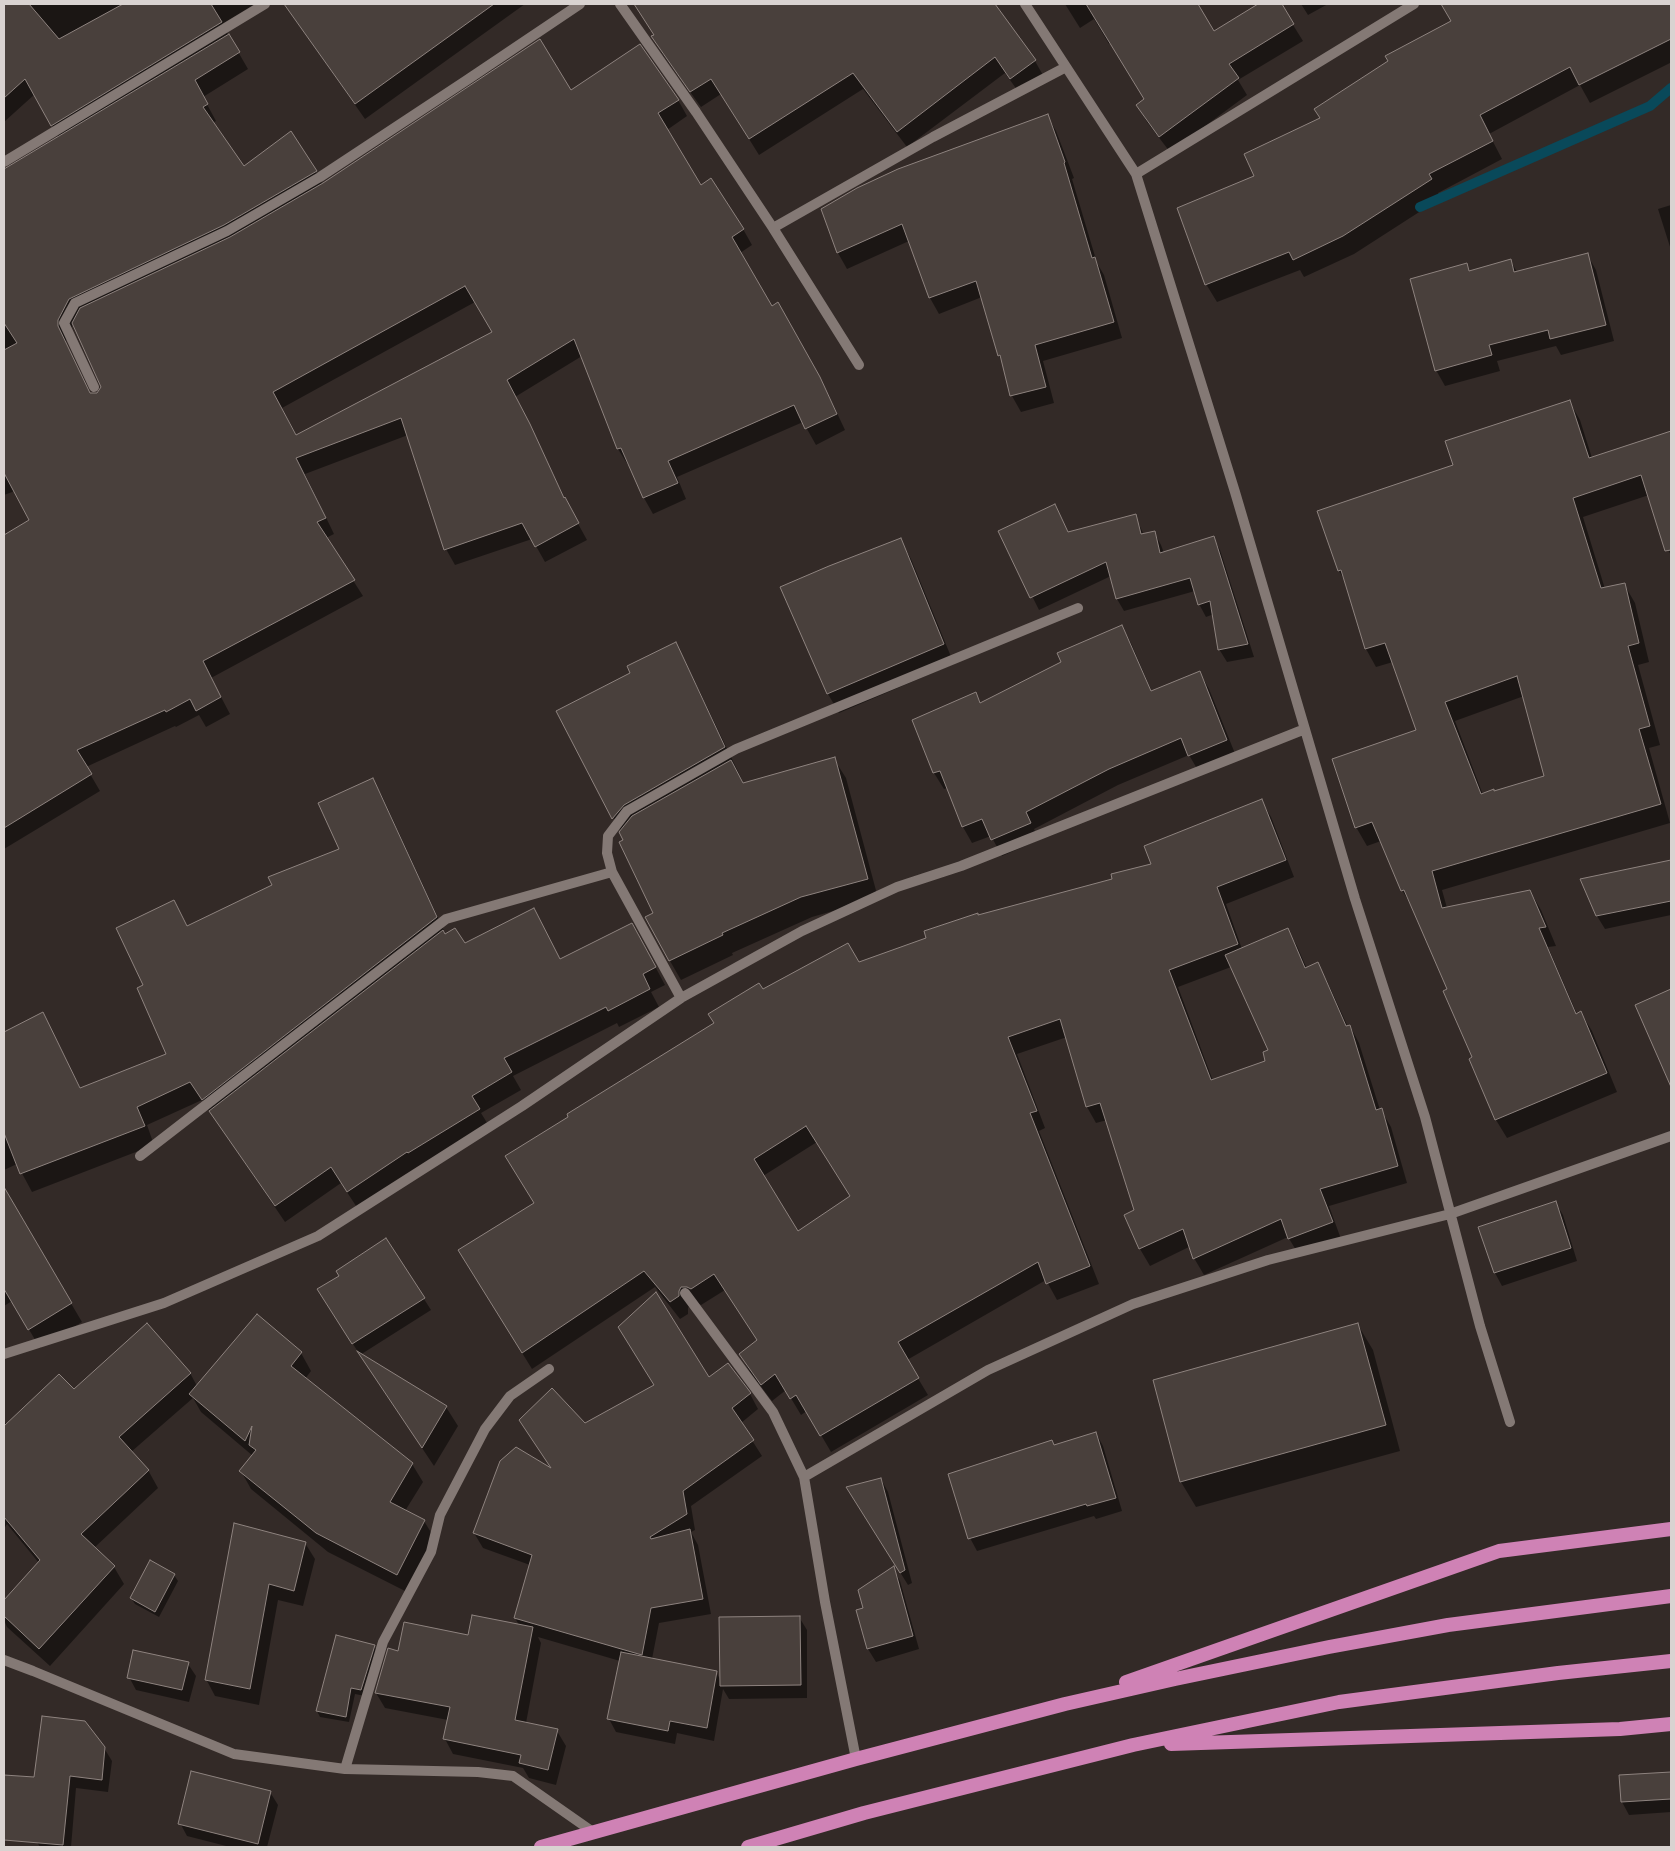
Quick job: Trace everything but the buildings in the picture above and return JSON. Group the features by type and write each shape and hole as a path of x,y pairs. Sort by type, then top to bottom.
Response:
{"highway":[{"path":"1065,1704 1499,1551 1671,1529"},
{"path":"541,1847 856,1759 1065,1704 1329,1647 1448,1625 1671,1596"},
{"path":"748,1847 864,1813 1133,1746 1339,1702 1558,1672 1671,1661"},
{"path":"1133,1746 1620,1729 1671,1724"}],"street":[{"path":"4,162 265,4"},
{"path":"94,387 64,323 75,303 227,230 320,176 468,80 580,4"},
{"path":"620,4 696,112 773,228 858,365"},
{"path":"1025,4 1136,174 1235,492 1355,899 1425,1117 1480,1326 1510,1422"},
{"path":"1136,174 1414,4"},
{"path":"773,228 933,137 1066,67"},
{"path":"681,998 612,872 607,853 608,836 627,812 736,749 1078,608"},
{"path":"4,1354 164,1303 318,1236 522,1106 681,998 802,931 897,887 961,866 1305,729"},
{"path":"140,1156 446,919 612,872"},
{"path":"804,1478 988,1370 1133,1304 1268,1260 1450,1214 1671,1136"},
{"path":"685,1293 773,1412 804,1478 825,1602 856,1759"},
{"path":"345,1769 383,1642 431,1552 440,1515 485,1429 510,1396 549,1369"},
{"path":"4,1660 234,1754 345,1769 478,1772 513,1776 593,1832"}],"waterway":[{"path":"1420,207 1650,106 1671,88"}]}
